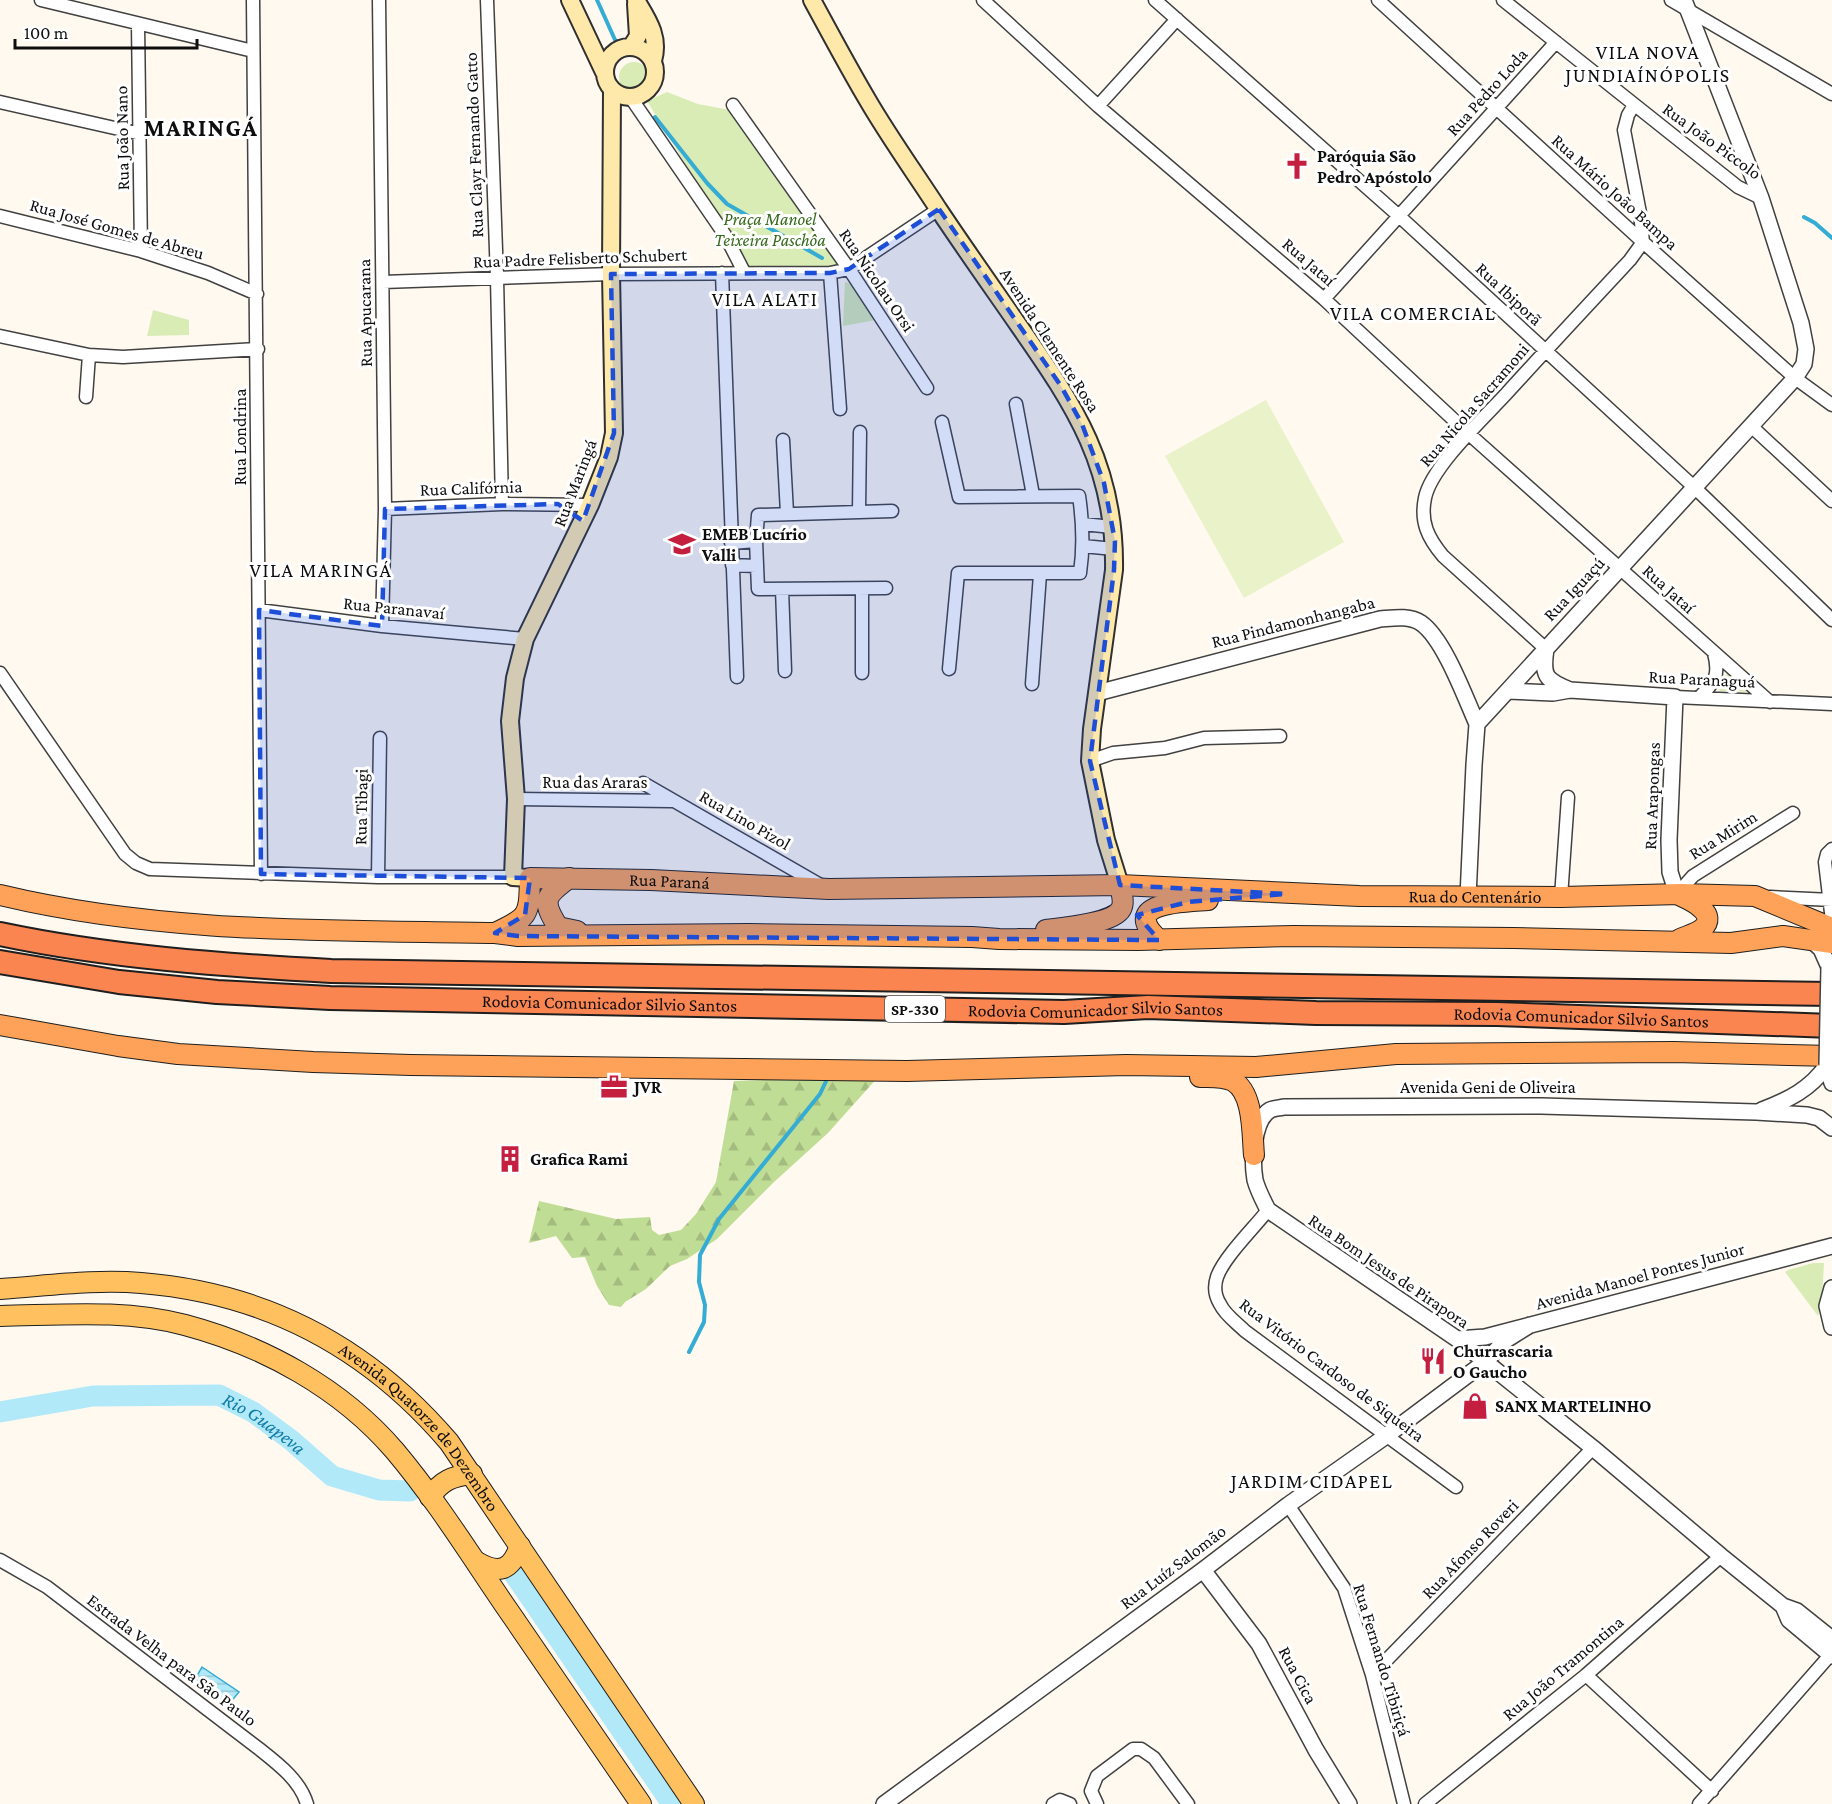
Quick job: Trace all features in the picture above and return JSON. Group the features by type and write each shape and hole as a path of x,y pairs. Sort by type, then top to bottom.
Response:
{"highway":[{"path":"522,877 529,907 538,923 611,936"},
{"name":"Rua Paraná","path":"522,877 829,889 1119,885"},
{"path":"558,927 552,917 547,899 552,891 569,878"},
{"name":"Rua do Centenário","path":"1119,885 1286,894 1468,897 1677,894 1755,896"},
{"path":"972,937 997,931 1048,930 1107,918 1115,915 1121,909 1123,902 1119,885"},
{"path":"1158,940 1144,922 1145,915 1150,910 1188,902 1286,894"},
{"path":"1677,894 1702,907 1707,922 1702,929 1677,940"},
{"path":"0,895 82,912 191,925 495,933 518,936 749,934 1158,940 1294,936 1677,940 1731,943 1783,936 1832,943"},
{"path":"1755,896 1832,928"},
{"path":"495,933 520,920 529,907"},
{"name":"Rodovia Comunicador Silvio Santos","path":"0,934 110,952 216,964 331,971 1832,994"},
{"name":"Rodovia Comunicador Silvio Santos","path":"0,962 130,983 217,992 330,998 1064,1012 1148,1007 1316,1013 1497,1014 1832,1026"},
{"path":"0,1025 154,1051 343,1063 907,1071 1126,1065 1256,1067 1396,1053 1674,1052 1829,1060"},
{"path":"1126,1065 1149,1077 1220,1077 1234,1082 1243,1093 1251,1113 1254,1155"}],"main road":[{"path":"570,0 604,72 606,82 617,95 631,98 638,97 650,88 655,75 653,61 656,51 655,36 636,0"},
{"path":"631,47 638,36 636,0"},
{"name":"Avenida Clemente Rosa","path":"812,0 868,101 1061,386 1095,453 1104,483 1114,549 1109,610 1092,729 1090,761 1106,840 1119,885"},
{"path":"604,72 610,57 623,48 631,47 644,51 653,61"},
{"name":"Rua Maringá","path":"522,877 510,720 514,678 525,639 590,505 609,457 614,434 611,274 612,90"},
{"name":"Avenida Quatorze de Dezembro","path":"6,1288 140,1283 192,1289 267,1310 332,1341 362,1361 398,1389 427,1416 472,1474 694,1804"},
{"path":"0,1310 6,1305 6,1288"},
{"name":"Avenida Quatorze de Dezembro","path":"0,1316 83,1313 146,1317 184,1324 251,1347 309,1378 360,1416 394,1450 477,1562 641,1804"},
{"path":"429,1497 446,1479 472,1474"},
{"path":"477,1562 500,1570 512,1562 520,1546"}],"street":[{"path":"41,0 253,51"},
{"name":"Rua Londrina","path":"253,0 258,349 261,874"},
{"name":"Rua Apucarana","path":"379,0 385,509 382,626"},
{"name":"Rua Clayr Fernando Gatto","path":"487,0 497,278 501,504"},
{"name":"Rua Jataí","path":"983,0 1098,106 1324,299 1469,434 1770,702"},
{"name":"Rua Ibiporã","path":"1155,0 1399,216 1694,487 1832,620"},
{"name":"Rua Mário João Bampa","path":"1378,0 1642,242 1795,378 1832,405"},
{"name":"Rua João Piccolo","path":"1503,0 1738,188 1761,198"},
{"path":"1671,0 1686,5 1832,94"},
{"path":"1686,5 1761,198"},
{"path":"1098,106 1177,20"},
{"name":"Rua João Nano","path":"138,24 141,251"},
{"name":"Rua Pedro Loda","path":"1324,299 1556,42"},
{"path":"631,98 725,235 744,272"},
{"path":"0,102 141,134"},
{"name":"Rua Nicolau Orsi","path":"733,105 849,269 927,388"},
{"path":"1634,105 1628,115 1624,130 1640,213 1642,242"},
{"name":"Rua Iguaçú","path":"1477,724 1795,378 1804,364 1806,349 1801,323 1761,198"},
{"name":"Rua Padre Felisberto Schubert","path":"383,282 611,274 830,273 849,269 939,209"},
{"name":"Rua José Gomes de Abreu","path":"0,216 141,251 208,273 257,294"},
{"name":"Rua Nicola Sacramoni","path":"1546,649 1443,556 1429,539 1423,522 1425,497 1431,482 1469,434 1630,260 1642,242"},
{"path":"723,273 737,677"},
{"path":"830,273 840,409"},
{"path":"0,336 89,355 123,357 258,349"},
{"path":"86,397 89,355"},
{"path":"1016,404 1033,495"},
{"path":"942,422 959,497 1079,496 1083,524 1080,573 958,573 949,669"},
{"path":"1751,426 1832,501"},
{"path":"859,512 860,432"},
{"path":"783,440 787,513"},
{"name":"Rua Califórnia","path":"385,509 501,504 590,505"},
{"path":"558,504 573,513 581,525"},
{"path":"886,588 758,589 756,542 758,515 892,511"},
{"path":"1083,524 1112,527"},
{"path":"731,543 756,542"},
{"path":"1083,546 1114,549"},
{"path":"732,565 756,566"},
{"path":"1032,684 1040,574"},
{"path":"782,589 785,671"},
{"path":"862,589 862,673"},
{"name":"Rua Paranavaí","path":"259,610 382,626 525,639"},
{"name":"Rua Pindamonhangaba","path":"1097,693 1380,619 1403,617 1420,622 1435,637 1477,724"},
{"path":"1546,649 1544,664 1548,678 1570,690"},
{"path":"1699,698 1713,683 1717,673 1714,653"},
{"name":"Rua Paraná","path":"0,673 125,854 136,863 150,869 378,877 522,877"},
{"name":"Rua Paranaguá","path":"1508,691 1553,693 1570,690 1832,704"},
{"name":"Rua Arapongas","path":"1675,697 1669,840 1670,872 1677,894"},
{"path":"1468,897 1477,724"},
{"path":"1090,761 1113,753 1165,748 1204,738 1280,736"},
{"name":"Rua Tibagi","path":"378,877 380,738"},
{"name":"Rua Lino Pizol","path":"643,783 829,889"},
{"path":"1562,897 1568,797"},
{"name":"Rua das Araras","path":"516,799 674,801"},
{"name":"Rua Mirim","path":"1677,894 1693,876 1793,813"},
{"path":"1832,849 1827,854 1825,862 1832,921"},
{"name":"Rua do Centenário","path":"1755,896 1830,900"},
{"path":"1810,939 1821,950 1829,967"},
{"path":"1832,950 1829,967 1829,1060 1832,1083"},
{"path":"1756,1112 1804,1091 1821,1074 1829,1060"},
{"name":"Avenida Geni de Oliveira","path":"1254,1155 1256,1132 1261,1121 1270,1110 1284,1107 1541,1106 1756,1112 1808,1115 1820,1118 1832,1128"},
{"path":"1254,1155 1255,1178 1268,1210"},
{"name":"Rua Bom Jesus de Pirapora","path":"1268,1210 1457,1339 1593,1448 1720,1556 1784,1606 1797,1611 1832,1651"},
{"name":"Rua Vitório Cardoso de Siqueira","path":"1268,1210 1222,1267 1215,1290 1225,1312 1245,1331 1456,1487"},
{"name":"Avenida Manoel Pontes Junior","path":"1457,1339 1485,1337 1832,1246"},
{"path":"1832,1288 1827,1306 1832,1327"},
{"name":"Rua Luíz Salomão","path":"884,1804 1386,1436 1485,1362 1506,1340 1530,1325"},
{"name":"Rua Afonso Roveri","path":"1372,1676 1593,1448"},
{"name":"Rua Fernando Tibiriçá","path":"1288,1506 1344,1588 1372,1676 1404,1804"},
{"name":"Rua João Tramontina","path":"1425,1804 1586,1675 1720,1556"},
{"name":"Estrada Velha para São Paulo","path":"0,1560 47,1587 258,1748 296,1784 307,1804"},
{"name":"Rua Cica","path":"1203,1570 1259,1644 1316,1750 1349,1804"},
{"path":"1699,1804 1832,1651"},
{"path":"1586,1675 1712,1791"},
{"path":"1097,1804 1090,1791 1097,1776 1133,1749 1141,1749 1154,1758 1188,1804"},
{"path":"1053,1804 1059,1800 1070,1804"}],"highlighted area":[{"path":"939,209 1061,386 1082,424 1104,483 1115,541 1114,570 1090,761 1120,885 1286,894 1188,902 1137,915 1159,940 518,936 495,933 525,915 530,878 261,874 259,610 382,626 385,509 558,504 583,521 614,433 611,274 830,273 849,269"}],"green space":[{"path":"634,62 640,63 648,71 648,83 640,91 634,92 628,91 620,83 619,77 620,71 628,63"},
{"name":"Praça Manoel Teixeira Paschôa","path":"667,92 698,104 730,110 842,265 748,267 647,101"},
{"path":"845,282 853,284 876,320 843,326"},
{"path":"153,310 189,320 189,335 147,336"},
{"path":"1266,400 1344,542 1244,598 1165,456"},
{"path":"1728,670 1752,692 1719,691"},
{"path":"879,1076 828,1133 774,1182 717,1239 687,1259 670,1266 646,1289 621,1307 609,1305 597,1286 585,1257 572,1258 556,1236 529,1243 539,1201 616,1219 650,1217 652,1230 659,1235 681,1230 696,1214 716,1182 734,1081"},
{"path":"1813,1263 1824,1263 1822,1299 1818,1316 1785,1272"}],"water":[{"path":"202,1667 239,1692 229,1704 195,1679"}],"waterway":[{"path":"597,0 616,42"},
{"path":"655,117 707,183 727,204 822,258"},
{"path":"1804,217 1815,223 1832,238"},
{"path":"689,1352 704,1322 705,1305 699,1282 700,1255 719,1219 820,1094 828,1077"},
{"name":"Rio Guapeva","path":"0,1412 93,1396 219,1395 253,1412 291,1440 332,1476 379,1490 410,1491"},
{"name":"Rio Guapeva","path":"514,1574 672,1804"},
{"path":"533,1600 539,1589"}],"place":[{"name":"Paróquia São Pedro Apóstolo","path":"1297,166"},
{"name":"EMEB Lucírio Valli","path":"682,544"},
{"name":"JVR","path":"614,1087"},
{"name":"Grafica Rami","path":"510,1159"},
{"name":"Churrascaria O Gaucho","path":"1433,1361"},
{"name":"SANX MARTELINHO","path":"1475,1406"}],"district":[{"name":"VILA NOVA JUNDIAÍNÓPOLIS","path":"1648,64"},
{"name":"MARINGÁ","path":"201,127"},
{"name":"VILA ALATI","path":"765,299"},
{"name":"VILA COMERCIAL","path":"1413,313"},
{"name":"VILA MARINGÁ","path":"321,570"},
{"name":"JARDIM CIDAPEL","path":"1312,1481"}]}
